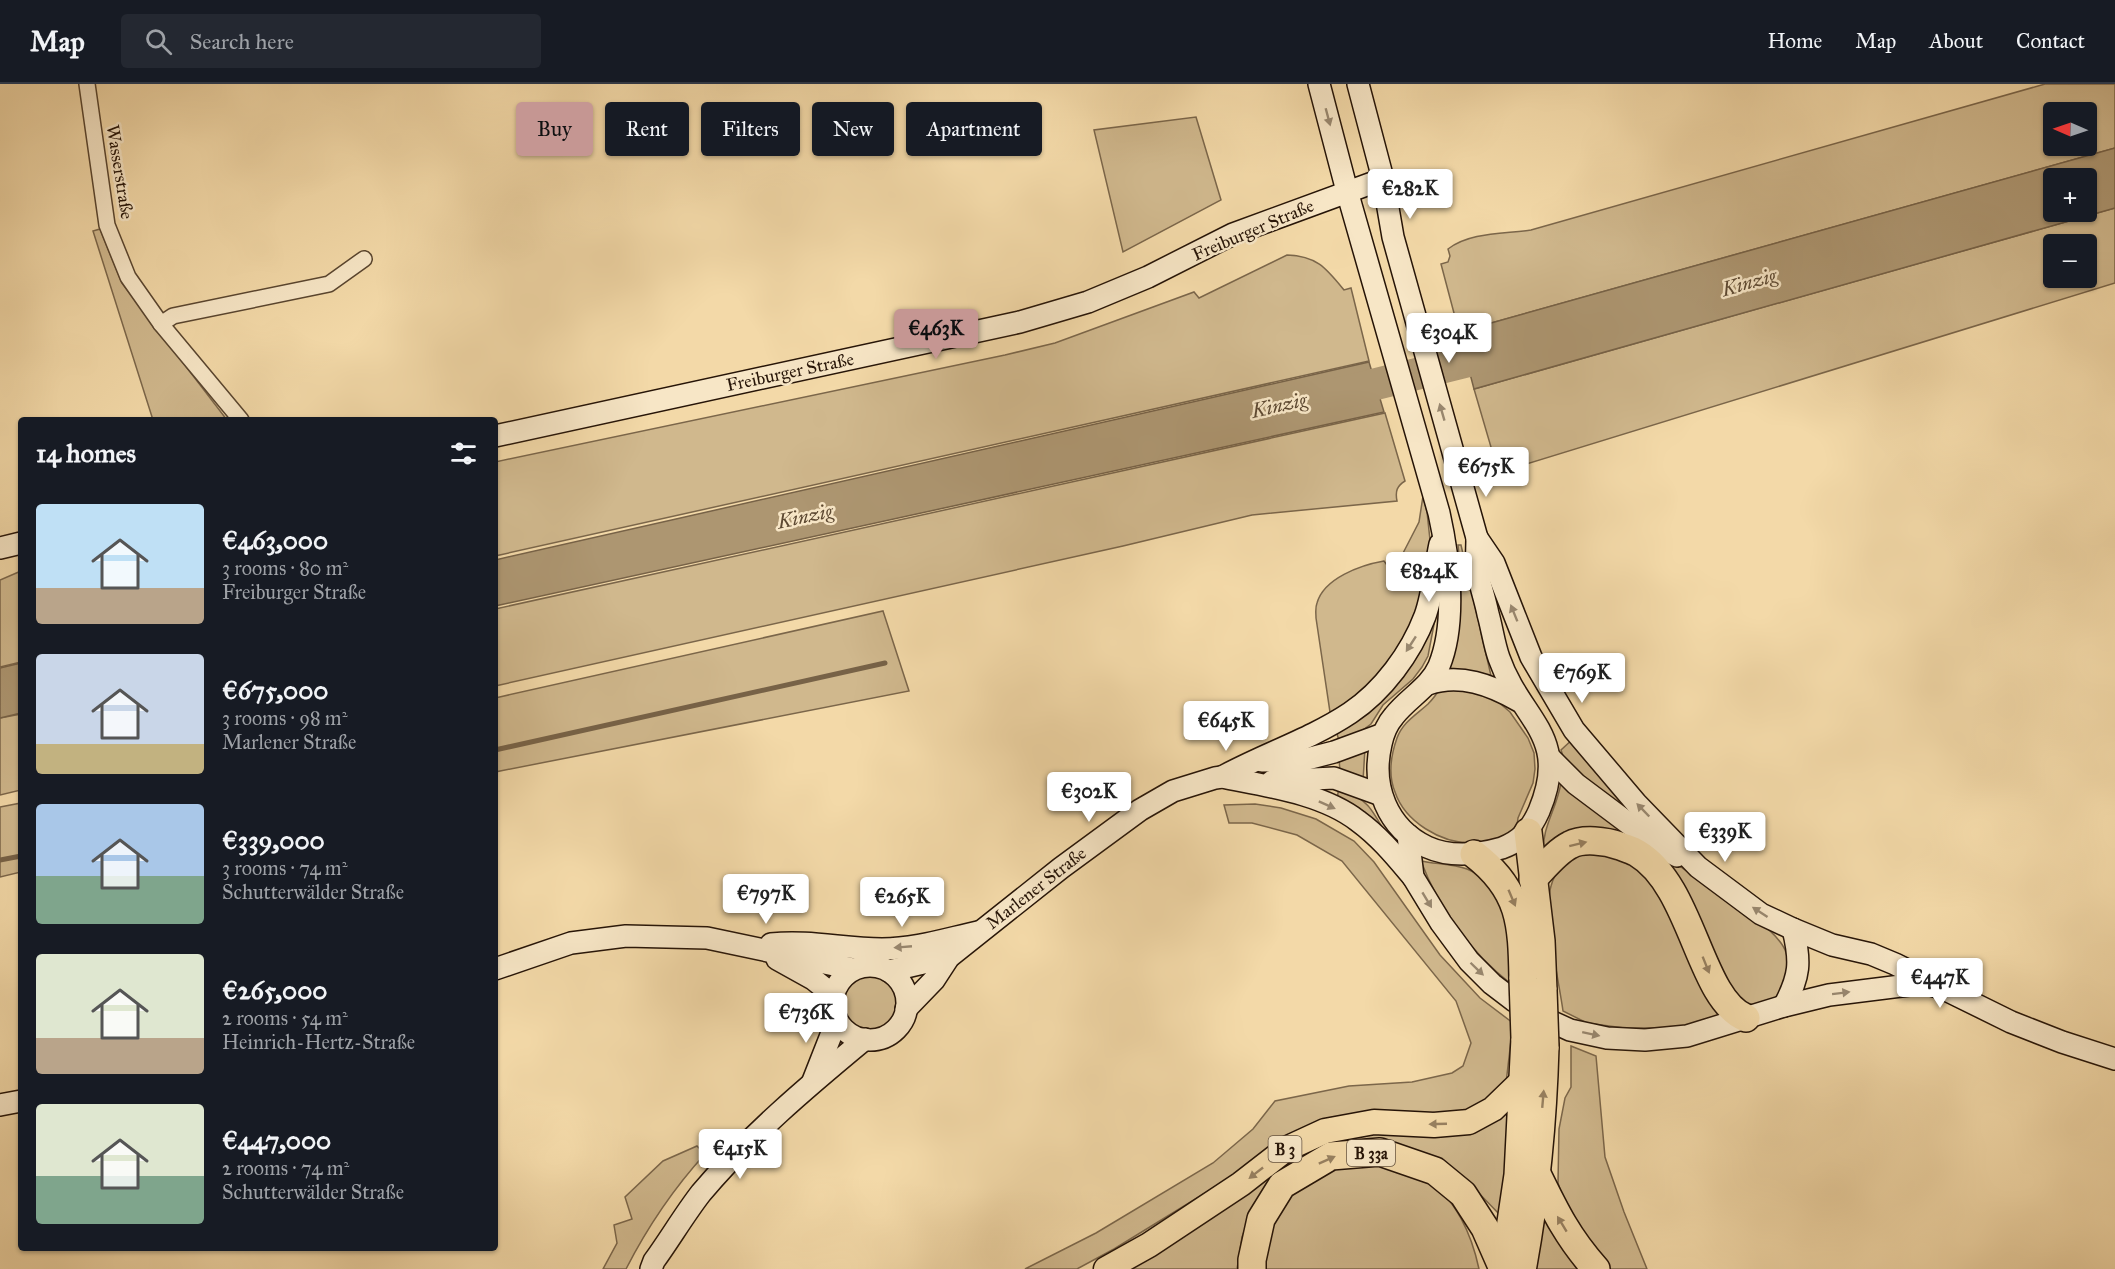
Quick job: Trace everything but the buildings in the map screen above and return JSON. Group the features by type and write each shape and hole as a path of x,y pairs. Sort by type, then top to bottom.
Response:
{"highway":[{"name":"B 33a","path":"1522,1269 1537,1174 1544,1085 1535,1042 1533,985 1541,941 1528,832"},
{"path":"1533,879 1570,844 1591,841 1615,844 1637,853 1673,892 1690,925 1712,980 1726,1004 1738,1014 1746,1017"},
{"name":"B 33a","path":"1474,854 1504,882 1516,906 1522,947 1533,985"},
{"name":"B 33a","path":"1504,1269 1518,1175 1523,1080 1535,1042"},
{"name":"B 33a","path":"1252,1269 1261,1219 1282,1185 1330,1156 1380,1152 1435,1171 1463,1194 1485,1227 1504,1269"},
{"path":"1537,1174 1560,1222 1578,1249 1596,1269"}],"main road":[{"name":"Marlener Straße","path":"906,1009 934,980 949,957 1060,868 1140,810 1173,791 1222,777 1350,713 1383,684 1416,637 1426,614 1443,528 1347,191 1319,84"},
{"path":"1358,84 1383,179 1393,237 1477,538 1477,568 1498,656 1519,701 1530,713 1543,735 1550,759 1548,783 1542,805 1528,832 1507,846 1474,854 1440,852 1408,835 1392,817 1381,795 1377,775 1378,754 1383,734 1392,717 1428,684 1439,665 1447,629 1449,567 1443,528"},
{"name":"Freiburger Straße","path":"498,435 1020,322 1088,302 1148,277 1233,234 1383,179"},
{"path":"1477,538 1494,563 1531,657 1574,730 1636,803 1698,867"},
{"path":"0,548 18,544"},
{"path":"1428,684 1448,679 1468,681 1491,687 1519,701"},
{"name":"Marlener Straße","path":"1249,762 1303,760 1334,752 1383,734"},
{"path":"1550,759 1576,784 1660,847 1698,867 1761,914 1793,930 1832,945 1870,954 1896,964 1925,983 1944,989 2032,1030 2115,1059"},
{"name":"Marlener Straße","path":"1222,777 1294,791 1356,819 1382,840 1413,877 1441,923 1469,962 1492,984 1537,1015 1570,1030 1607,1038 1645,1040 1687,1036 1784,1006 1829,995 1925,983"},
{"name":"Marlener Straße","path":"1251,783 1299,778 1334,778 1381,795"},
{"path":"1408,835 1413,877"},
{"path":"1784,1006 1797,974 1799,953 1793,930"},
{"path":"754,949 791,942 880,949 909,947 981,932"},
{"path":"498,968 571,943 626,936 707,938 853,969 871,965 889,970 904,987 906,1009 903,1018 891,1033 874,1040 865,1040 844,1029 837,1020 833,1008 833,995 840,980 853,969"},
{"path":"754,949 813,979 833,995"},
{"name":"Marlener Straße","path":"889,970 949,957"},
{"path":"813,1082 837,1020"},
{"path":"651,1269 654,1261 700,1194 756,1134 813,1082 865,1040"},
{"name":"B 3","path":"1106,1269 1149,1245 1241,1184 1286,1149 1325,1131 1374,1122 1434,1125 1469,1122 1493,1109 1523,1080"},
{"path":"0,1105 18,1102"}],"street":[{"name":"Wasserstraße","path":"87,84 107,225 128,277 161,324 238,417"},
{"path":"161,324 173,316 329,284 364,259"}],"shaded area":[{"path":"2045,84 2115,84 2115,148 2097,153 2097,102 2043,102 2043,156 2086,156 1459,332 1441,264 1448,262 1450,256 1448,249 1457,243 1488,235 1531,230"},
{"path":"1196,117 1221,200 1123,252 1094,130"},
{"path":"2115,208 2115,283 1510,469 1507,460 1493,454 1474,389 2065,222 2097,222 2097,213"},
{"path":"100,229 122,283 225,417 152,417 93,231"},
{"path":"1287,255 1306,258 1326,270 1344,290 1351,288 1369,361 498,555 498,461 1005,355 1055,343 1194,292 1199,298"},
{"path":"1385,413 1405,481 1397,489 1397,501 1252,515 1123,546 498,685 498,608"},
{"path":"1423,496 1430,540 1420,613 1386,670 1340,710 1330,712 1316,618 1317,603 1327,586 1344,574 1375,563 1384,561 1387,565 1400,559 1419,522"},
{"path":"1458,545 1461,545 1492,680 1450,668 1457,638 1460,607 1461,577"},
{"path":"18,572 18,663 0,667 0,580"},
{"path":"883,611 909,691 498,771 498,697"},
{"path":"1436,614 1428,656 1413,679 1383,705 1371,724 1356,735 1339,741 1336,730"},
{"path":"1442,686 1471,688 1497,701 1510,712 1528,738 1534,753 1535,769 1533,783 1518,818 1516,833 1477,843 1448,839 1426,829 1407,813 1400,803 1391,772 1397,738 1406,723 1428,704"},
{"path":"18,715 18,791 0,795 0,718"},
{"path":"1575,737 1655,834 1567,768 1561,750"},
{"path":"1365,748 1363,781 1340,772 1339,758"},
{"path":"1561,783 1769,930 1783,946 1787,957 1786,977 1779,994 1765,1003 1737,1003 1641,847 1543,855 1547,827"},
{"path":"1339,785 1369,807 1388,838 1337,801"},
{"path":"18,804 18,873 0,877 0,807"},
{"path":"1255,804 1281,808 1316,819 1354,841 1374,862 1440,955 1480,998 1513,1023 1506,1083 1472,1111 1401,1115 1241,1171 1114,1249 1077,1269 1025,1269 1096,1233 1213,1163 1253,1129 1275,1101 1349,1086 1412,1082 1452,1073 1463,1066 1471,1043 1456,1001 1342,861 1297,835 1252,823 1229,823 1224,805"},
{"path":"1579,850 1623,857 1664,892 1723,1017 1677,1028 1624,1028 1587,1023 1563,1011 1552,947 1549,898 1558,870"},
{"path":"1421,861 1467,869 1482,877 1493,889 1505,918 1510,983 1482,958 1457,928 1446,912"},
{"path":"865,976 875,976 885,980 893,988 897,1003 893,1018 885,1026 875,1030 865,1030 855,1026 847,1018 843,1008 843,998 847,988 855,980"},
{"path":"1571,1046 1596,1056 1605,1157 1647,1269 1610,1269 1592,1251 1567,1211 1558,1183 1559,1129 1565,1098 1571,1087"},
{"path":"1514,1104 1503,1218 1471,1185 1380,1143 1250,1216 1242,1237 1237,1269 1128,1269 1309,1149 1336,1138"},
{"path":"697,1146 705,1154 662,1209 626,1269 603,1269 617,1243 614,1225 632,1219 625,1197 663,1161"},
{"path":"1376,1161 1419,1176 1446,1196 1467,1231 1479,1269 1263,1269 1275,1221 1290,1194 1301,1183 1314,1174 1335,1165"},
{"path":"1545,1199 1584,1269 1534,1269"}],"water":[{"path":"2115,148 2115,208 2097,213 2097,168 2044,168 2086,156 2097,156 2097,153"},
{"path":"2043,168 2043,222 2065,222 1474,389 1459,332"},
{"path":"1369,362 1384,412 498,605 498,559"},
{"path":"18,664 18,714 0,718 0,668"}],"waterway":[{"name":"Kinzig","path":"1336,394 1509,351"},
{"path":"498,749 885,663"},
{"path":"0,860 18,857"}]}
